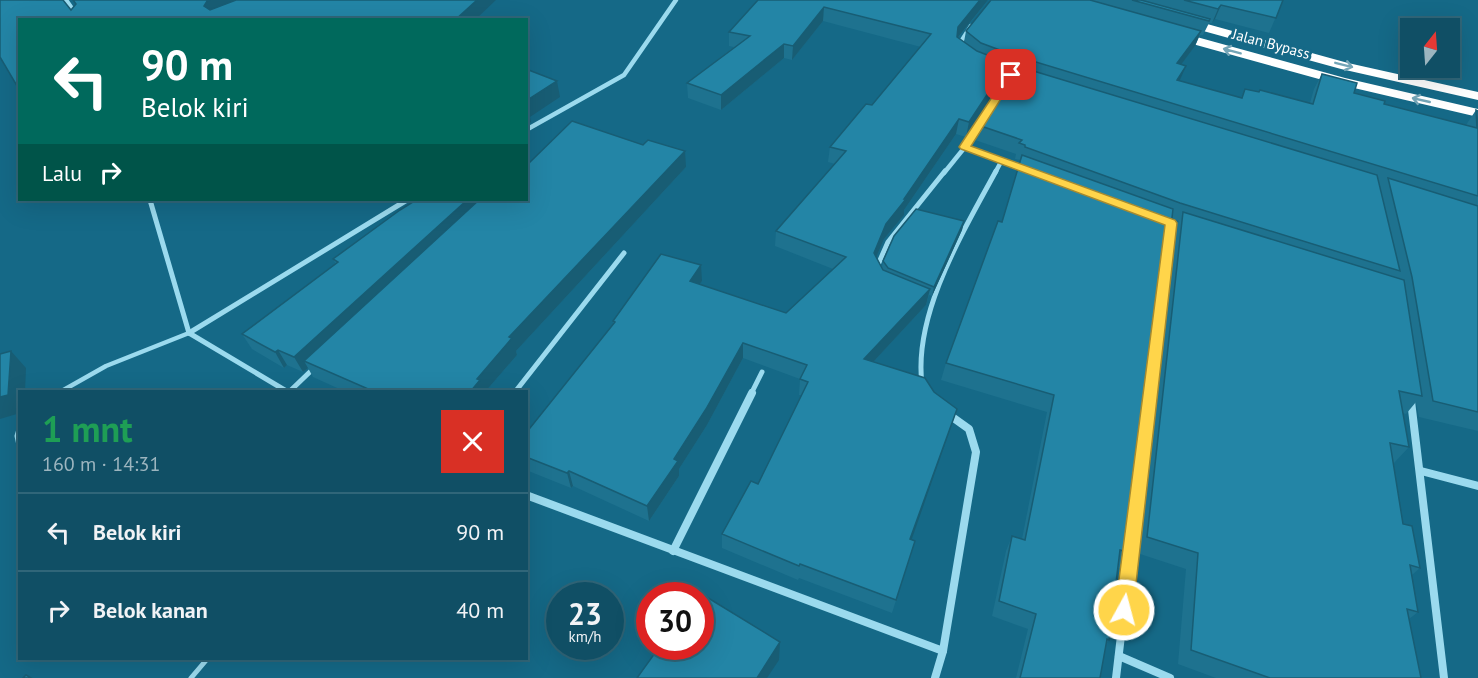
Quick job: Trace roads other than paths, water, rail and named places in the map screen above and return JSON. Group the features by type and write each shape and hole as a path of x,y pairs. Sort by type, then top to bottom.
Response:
{"highway":[{"name":"Jalan Bypass","path":"1174,19 1346,66 1478,96"},
{"name":"Jalan Bypass","path":"1162,31 1342,81 1478,113"}],"street":[{"path":"66,0 79,18"},
{"path":"528,129 624,75 676,0"},
{"path":"958,50 964,35 978,17"},
{"path":"880,275 876,270 888,242 965,147 988,111"},
{"path":"965,147 1034,172"},
{"path":"925,389 920,382 919,353 933,302 1002,160"},
{"path":"150,201 189,333 286,390"},
{"path":"189,333 405,201"},
{"path":"517,390 624,253"},
{"path":"923,297 933,302"},
{"path":"291,390 324,359"},
{"path":"673,550 762,372"},
{"path":"1409,388 1421,471 1444,678"},
{"path":"935,678 943,651 976,452 969,429 943,410"},
{"path":"1421,471 1478,486"},
{"path":"528,496 943,651"},
{"path":"1116,678 1133,539"},
{"path":"1119,656 1170,678"}],"lane":[{"path":"64,390 106,366 189,333"},
{"path":"191,678 206,660"}]}
